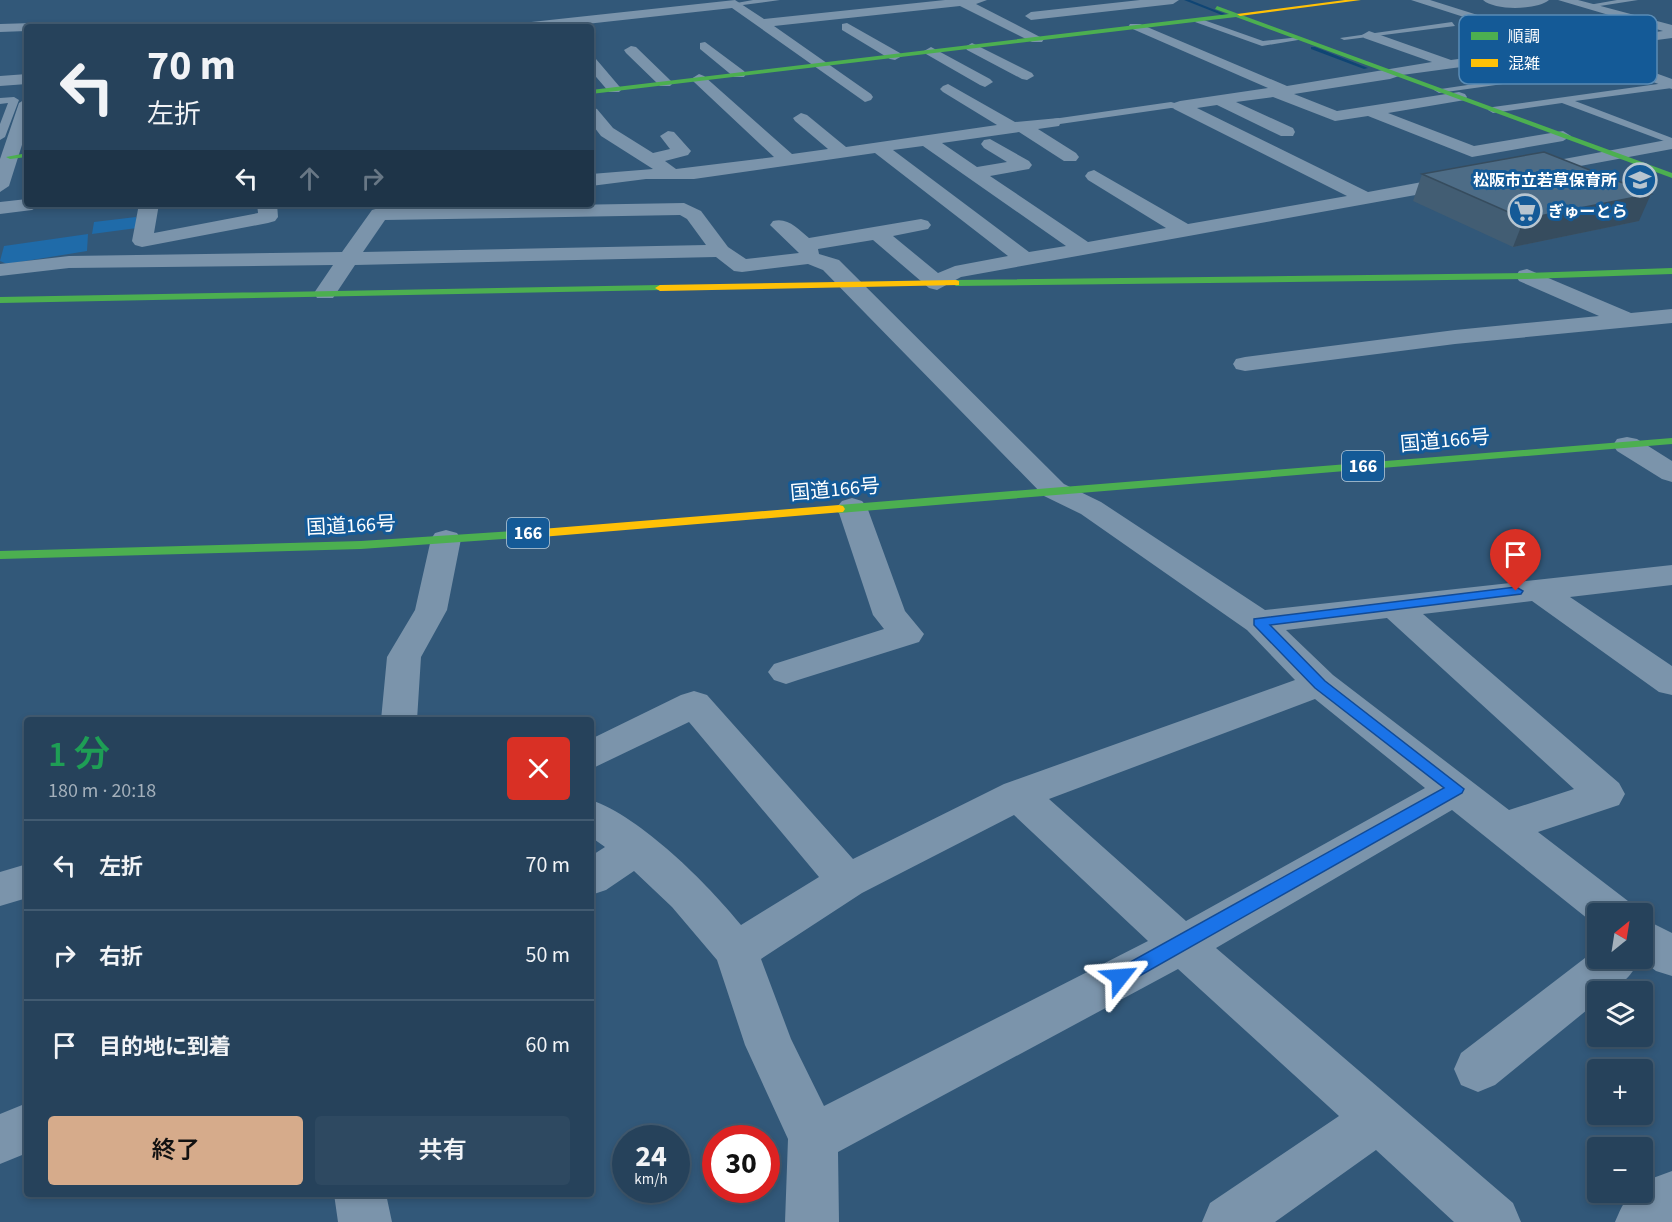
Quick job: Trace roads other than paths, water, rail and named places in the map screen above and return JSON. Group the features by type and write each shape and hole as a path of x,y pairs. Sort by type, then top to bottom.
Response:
{"main road":[{"path":"594,92 1347,1"},
{"path":"1206,4 1389,75 1493,110 1558,137 1672,176"},
{"path":"0,300 849,284 1527,276 1672,271"},
{"name":"国道166号","path":"0,555 349,545 446,539 1672,441"}],"street":[{"path":"844,0 864,12"},
{"path":"762,23 922,3 981,0"},
{"path":"1031,16 1173,0"},
{"path":"1417,0 1467,15"},
{"path":"1489,0 1505,4 1543,0"},
{"path":"1564,0 1618,15"},
{"path":"549,24 731,4 780,1"},
{"path":"962,2 1037,39"},
{"path":"731,4 762,23 865,97"},
{"path":"1063,12 1105,31"},
{"path":"1583,15 1607,12"},
{"path":"1657,25 1672,29"},
{"path":"0,28 24,26"},
{"path":"848,27 895,56"},
{"path":"1135,27 1335,116 1449,96"},
{"path":"1369,34 1449,64"},
{"path":"1657,36 1672,34"},
{"path":"946,36 1027,76"},
{"path":"705,46 739,74"},
{"path":"631,50 665,83"},
{"path":"932,51 985,82"},
{"path":"1180,106 1459,63"},
{"path":"594,66 614,89"},
{"path":"0,81 24,79"},
{"path":"699,79 789,161"},
{"path":"1657,79 1672,84"},
{"path":"948,89 1070,157"},
{"path":"1218,100 1287,132"},
{"path":"1180,106 1366,198"},
{"path":"1370,111 1472,152"},
{"path":"0,186 12,157 24,114"},
{"path":"594,116 607,132 668,170 669,176"},
{"path":"801,118 843,153"},
{"path":"594,180 646,174 669,176 789,161 1053,122"},
{"path":"1501,132 1529,142"},
{"path":"650,159 682,152 668,136"},
{"path":"1444,157 1558,137"},
{"path":"927,141 1083,248"},
{"path":"1510,174 1672,143"},
{"path":"974,173 1023,165 990,144"},
{"path":"879,148 1025,259"},
{"path":"1094,176 1184,230"},
{"path":"877,233 936,283 955,272 1481,178"},
{"path":"0,208 24,205"},
{"path":"148,207 142,241 268,217 267,207"},
{"path":"325,293 351,258 377,209 560,207 684,209 693,215 721,251 742,266 807,252 877,233 921,225"},
{"path":"780,225 807,252 831,265 1054,490 1091,508 1259,622 1320,684 1505,827 1595,903"},
{"path":"0,270 69,262 721,251"},
{"path":"1527,276 1625,319"},
{"path":"1245,364 1455,337 1672,316"},
{"path":"1627,445 1672,473"},
{"path":"786,672 907,634 890,615 852,507"},
{"path":"399,717 404,657 431,610 446,539"},
{"path":"1259,622 1537,589 1666,583"},
{"path":"1537,589 1672,682"},
{"path":"1393,605 1605,794 1505,827"},
{"path":"736,951 847,881 1018,795 1320,684"},
{"path":"594,754 694,704 847,881"},
{"path":"813,1138 1182,945 1456,789"},
{"path":"1018,795 1182,945 1494,1222"},
{"path":"594,818 637,848 710,916 736,951 769,1045 813,1138 812,1222"},
{"path":"594,876 637,848"},
{"path":"0,890 24,882"},
{"path":"1478,1069 1603,969"},
{"path":"1229,1222 1379,1118"},
{"path":"0,1139 24,1129"},
{"path":"361,1197 365,1222"},
{"path":"1642,1222 1672,1197"}],"lane":[{"path":"1587,6 1634,0"},
{"path":"1198,20 1262,44 1295,40"},
{"path":"1344,38 1452,24"},
{"path":"1449,96 1515,84"},
{"path":"1493,110 1672,84"},
{"path":"0,101 14,100 3,123 0,137"},
{"path":"1563,100 1672,143"},
{"path":"1053,122 1171,105 1180,106"}],"waterway":[{"path":"1186,0 1228,16"},
{"path":"1313,48 1366,68"}],"place":[{"name":"松阪市立若草保育所","path":"1640,180"},
{"name":"ぎゅーとら","path":"1525,211"}]}
